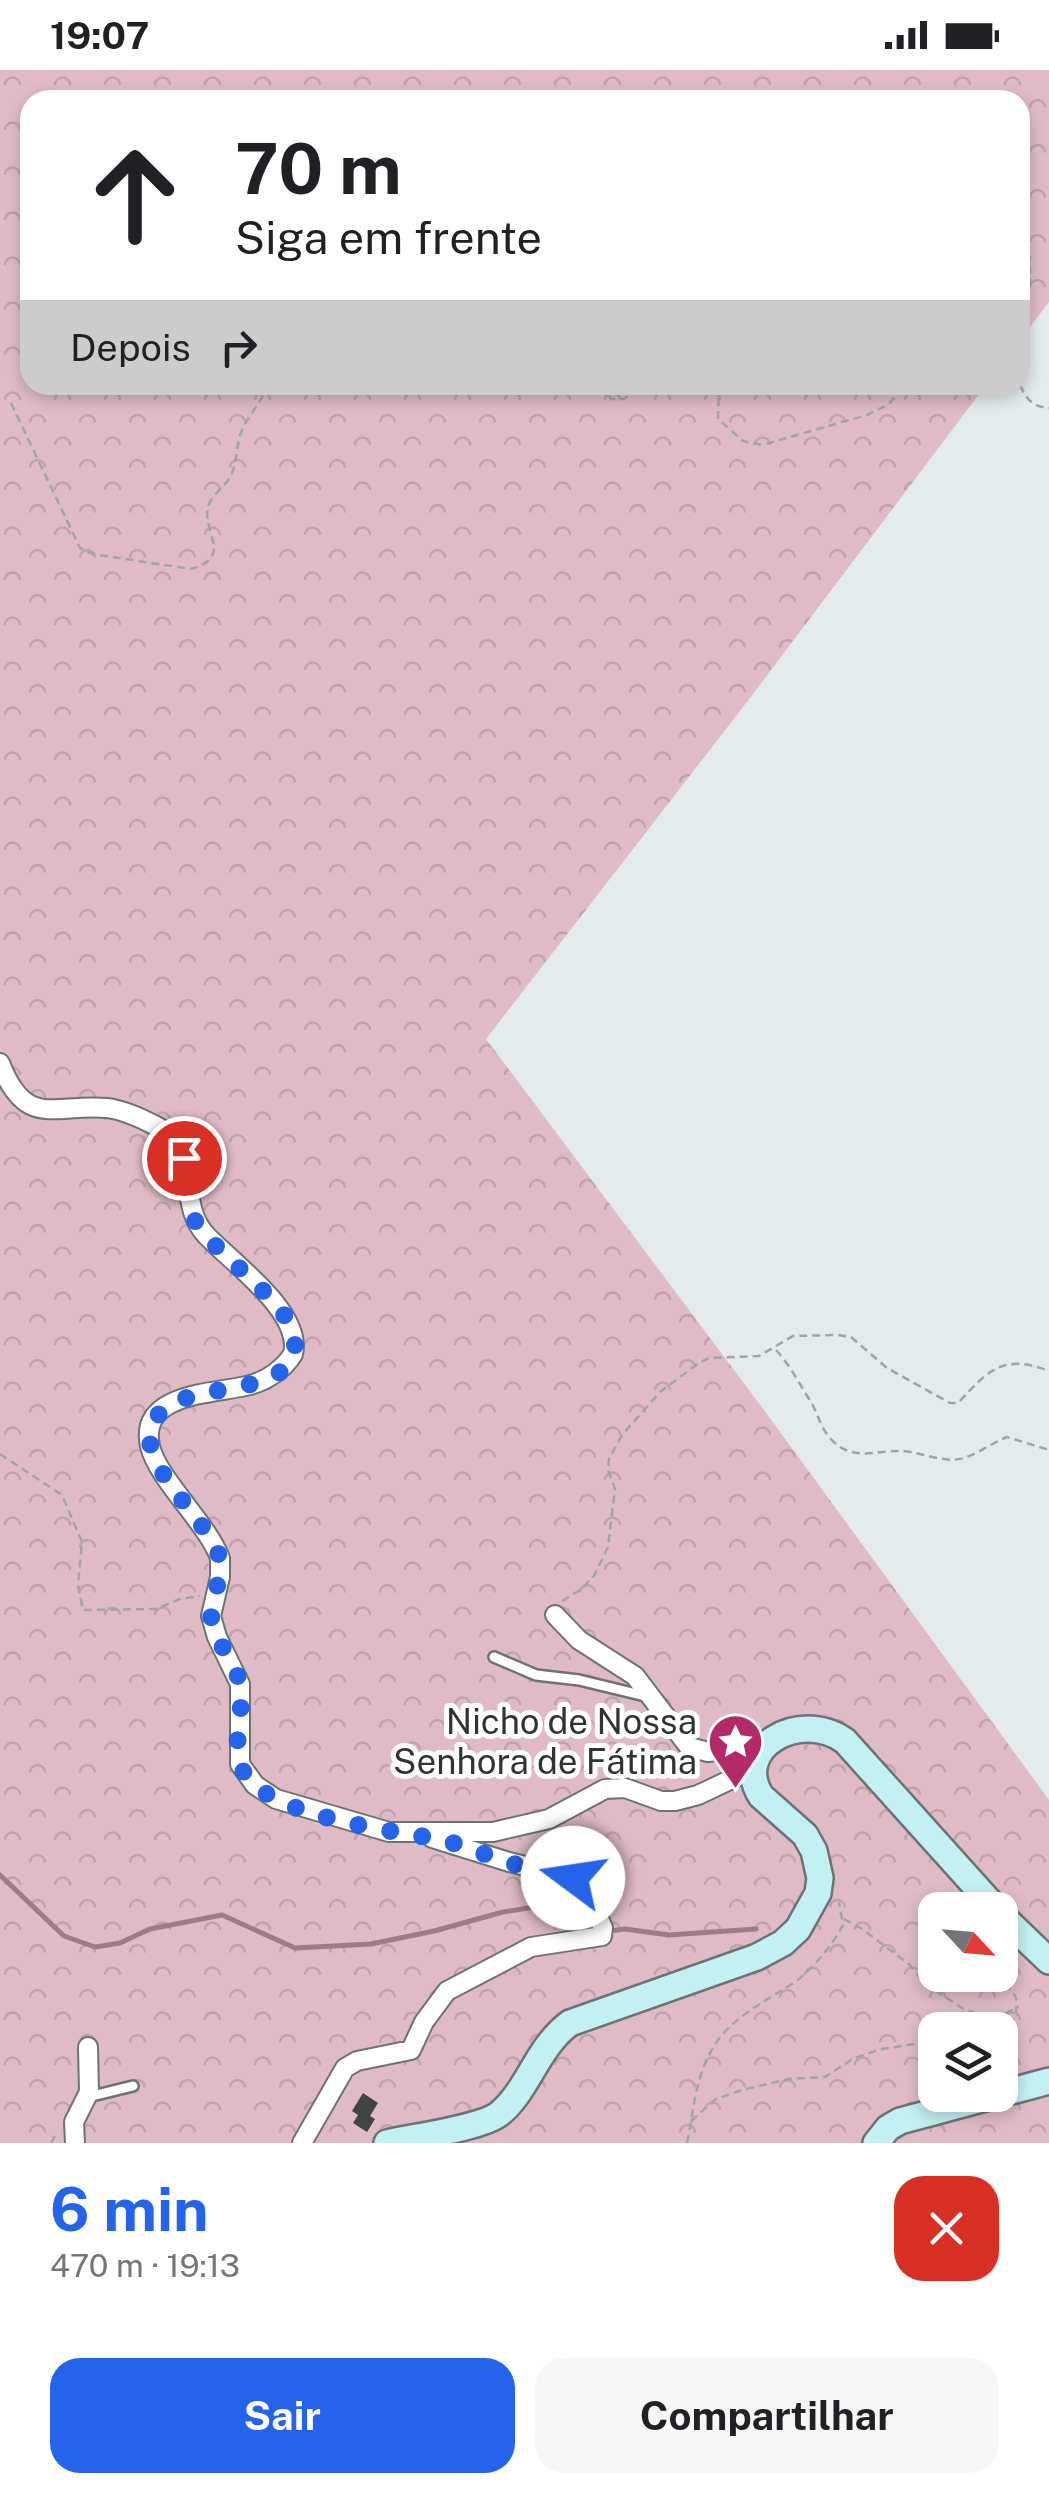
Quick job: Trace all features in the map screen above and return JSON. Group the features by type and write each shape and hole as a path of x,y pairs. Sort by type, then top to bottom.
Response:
{"street":[{"path":"0,1063 14,1092 42,1110 111,1109 134,1116 169,1135 184,1158 188,1202 196,1222 281,1311 292,1328 293,1354 273,1374 250,1386 179,1399 158,1414 149,1444 218,1553 221,1572 214,1599 214,1628 240,1684 238,1756 246,1776 264,1793 280,1801 364,1826 447,1841 573,1878 585,1888 603,1928 602,1936 528,1948 448,1990 424,2022 410,2050 357,2061 344,2068 302,2143"},
{"path":"386,2143 493,2118 510,2102 563,2028 578,2019 757,1957 783,1944 811,1909 820,1878 809,1840 760,1796 756,1788 758,1760 750,1748 708,1752 682,1742 632,1674 579,1640 555,1616"},
{"path":"407,1833 517,1828 549,1819 589,1795 616,1787 661,1801 698,1796 758,1760 780,1735 799,1727 819,1728 838,1736 980,1892"},
{"path":"1018,1931 1049,1961"},
{"path":"75,2143 75,2120 88,2097 88,2047"},
{"path":"876,2143 888,2128 900,2122 1049,2081"}],"lane":[{"path":"494,1657 536,1675 579,1680 651,1698"},
{"path":"88,2097 133,2086"}],"path":[{"path":"10,403 80,548 93,554 190,569 206,565 212,554 215,545 209,526 209,505 230,477 237,462 241,433 262,395"},
{"path":"719,395 718,419 743,441 762,445 867,415 889,404 897,395"},
{"path":"1025,395 1037,407 1049,408"},
{"path":"555,1616 557,1605 594,1576 608,1547 616,1489 608,1470 609,1459 622,1434 661,1391 698,1363 710,1358 760,1356 793,1336 850,1337 887,1368 958,1403 983,1374 996,1368 1015,1363 1049,1371"},
{"path":"775,1349 812,1404 822,1428 833,1442 850,1451 868,1456 900,1451 950,1460 963,1458 1006,1437 1049,1450"},
{"path":"0,1454 62,1495 82,1542 78,1586 84,1610 156,1609 193,1596 214,1599"},
{"path":"687,2143 702,2071 725,2031 803,1976 831,1946 843,1925 843,1910 832,1888 820,1878"},
{"path":"843,1919 862,1928 909,1964 924,1983 962,2008 999,2017 1019,2006"},
{"path":"1013,1992 1019,2006 1017,2012"},
{"path":"690,2122 716,2099 742,2090 825,2077 854,2058 918,2044"}],"green space":[{"path":"0,70 1049,70 1049,302 1030,327 1030,90 20,90 20,395 978,395 486,1039 1049,1800 1049,2143 0,2143"}],"building":[{"path":"363,2093 378,2103 367,2132 353,2123 358,2115 352,2111"}],"waterway":[{"path":"0,1875 64,1936 95,1947 120,1943 150,1929 222,1915 295,1948 371,1944 541,1906 589,1932"},
{"path":"609,1931 625,1929 669,1935 756,1929"}],"place":[{"name":"Nicho de Nossa Senhora de Fátima","path":"736,1791"}],"route":[{"path":"184,1158 188,1202 196,1222 281,1311 295,1338 291,1358 273,1374 250,1386 175,1401 158,1414 149,1436 156,1460 214,1544 221,1562 211,1616 239,1680 242,1712 238,1753 242,1770 264,1793 291,1804 381,1831 447,1841 573,1878"}]}
